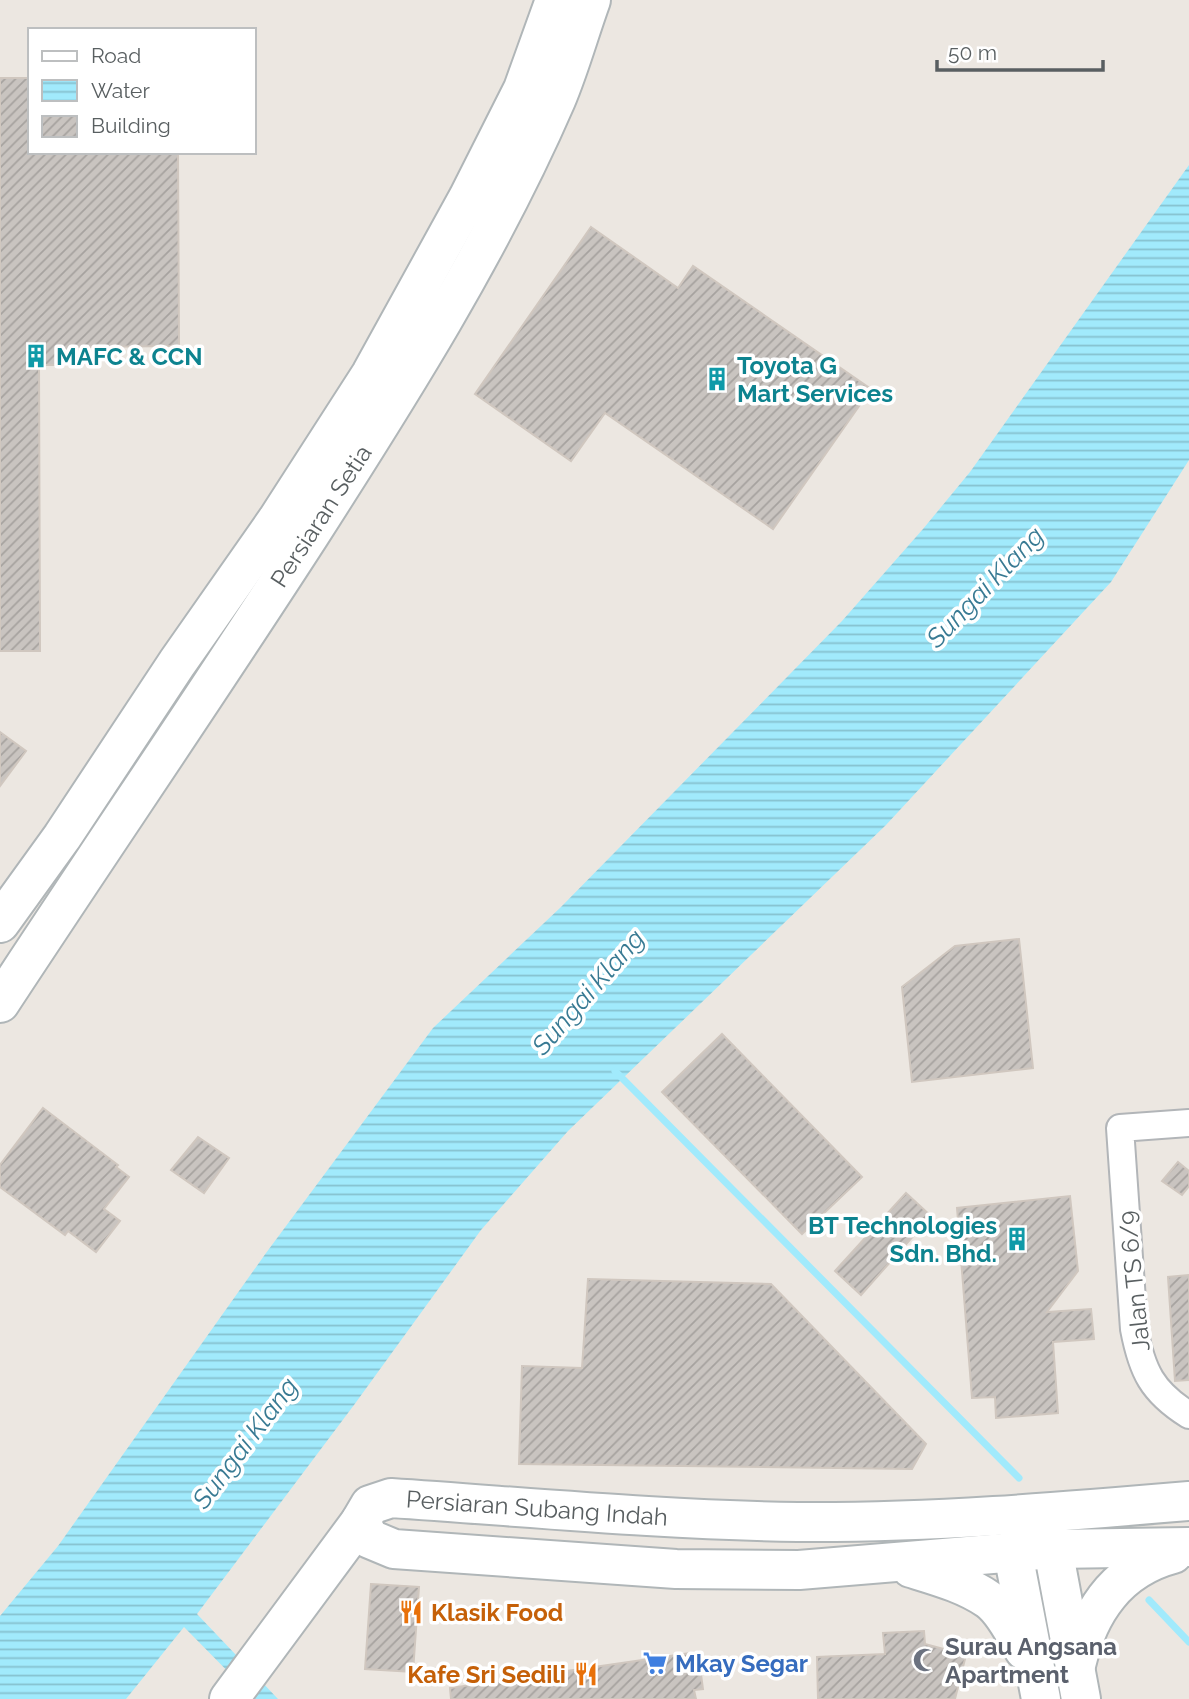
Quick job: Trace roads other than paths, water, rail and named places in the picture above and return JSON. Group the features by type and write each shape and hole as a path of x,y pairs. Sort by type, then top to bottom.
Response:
{"street":[{"name":"Persiaran Setia","path":"0,923 62,837 177,663 277,520 370,374 468,198 523,89 555,0"},
{"name":"Persiaran Setia","path":"0,1003 247,632 359,458 438,328 497,221 555,102 591,0"},
{"name":"Jalan TS 6/9","path":"1189,1123 1119,1128 1134,1329 1139,1355 1150,1381 1170,1403 1189,1415"},
{"name":"Persiaran Subang Indah","path":"1189,1501 957,1519 798,1522 683,1518 391,1498 369,1505 360,1522 369,1539 394,1549 676,1569 799,1570 1053,1549 1189,1548"},
{"path":"1031,1514 1053,1549 1078,1684"},
{"path":"1031,1514 1013,1553 1037,1683"},
{"path":"230,1698 360,1522"},
{"path":"1078,1684 1083,1636 1102,1603 1129,1573 1159,1558 1189,1548"},
{"path":"896,1563 956,1583 990,1601 1013,1630 1037,1683"}],"water":[{"name":"Sungai Klang","path":"1189,165 1189,460 1111,582 886,825 568,1131 481,1230 197,1614 278,1699 255,1699 184,1627 126,1699 0,1699 0,1616 58,1546 266,1253 433,1028 561,907 842,621 923,529 970,472"}],"waterway":[{"path":"615,1071 1019,1478"},
{"path":"1149,1600 1189,1642"}],"place":[{"name":"MAFC & CCN","path":"36,356"},
{"name":"Toyota G Mart Services","path":"717,379"},
{"name":"BT Technologies Sdn. Bhd.","path":"1017,1239"},
{"name":"Klasik Food","path":"411,1612"},
{"name":"Surau Angsana Apartment","path":"925,1660"},
{"name":"Mkay Segar","path":"655,1663"},
{"name":"Kafe Sri Sedili","path":"586,1674"}]}
